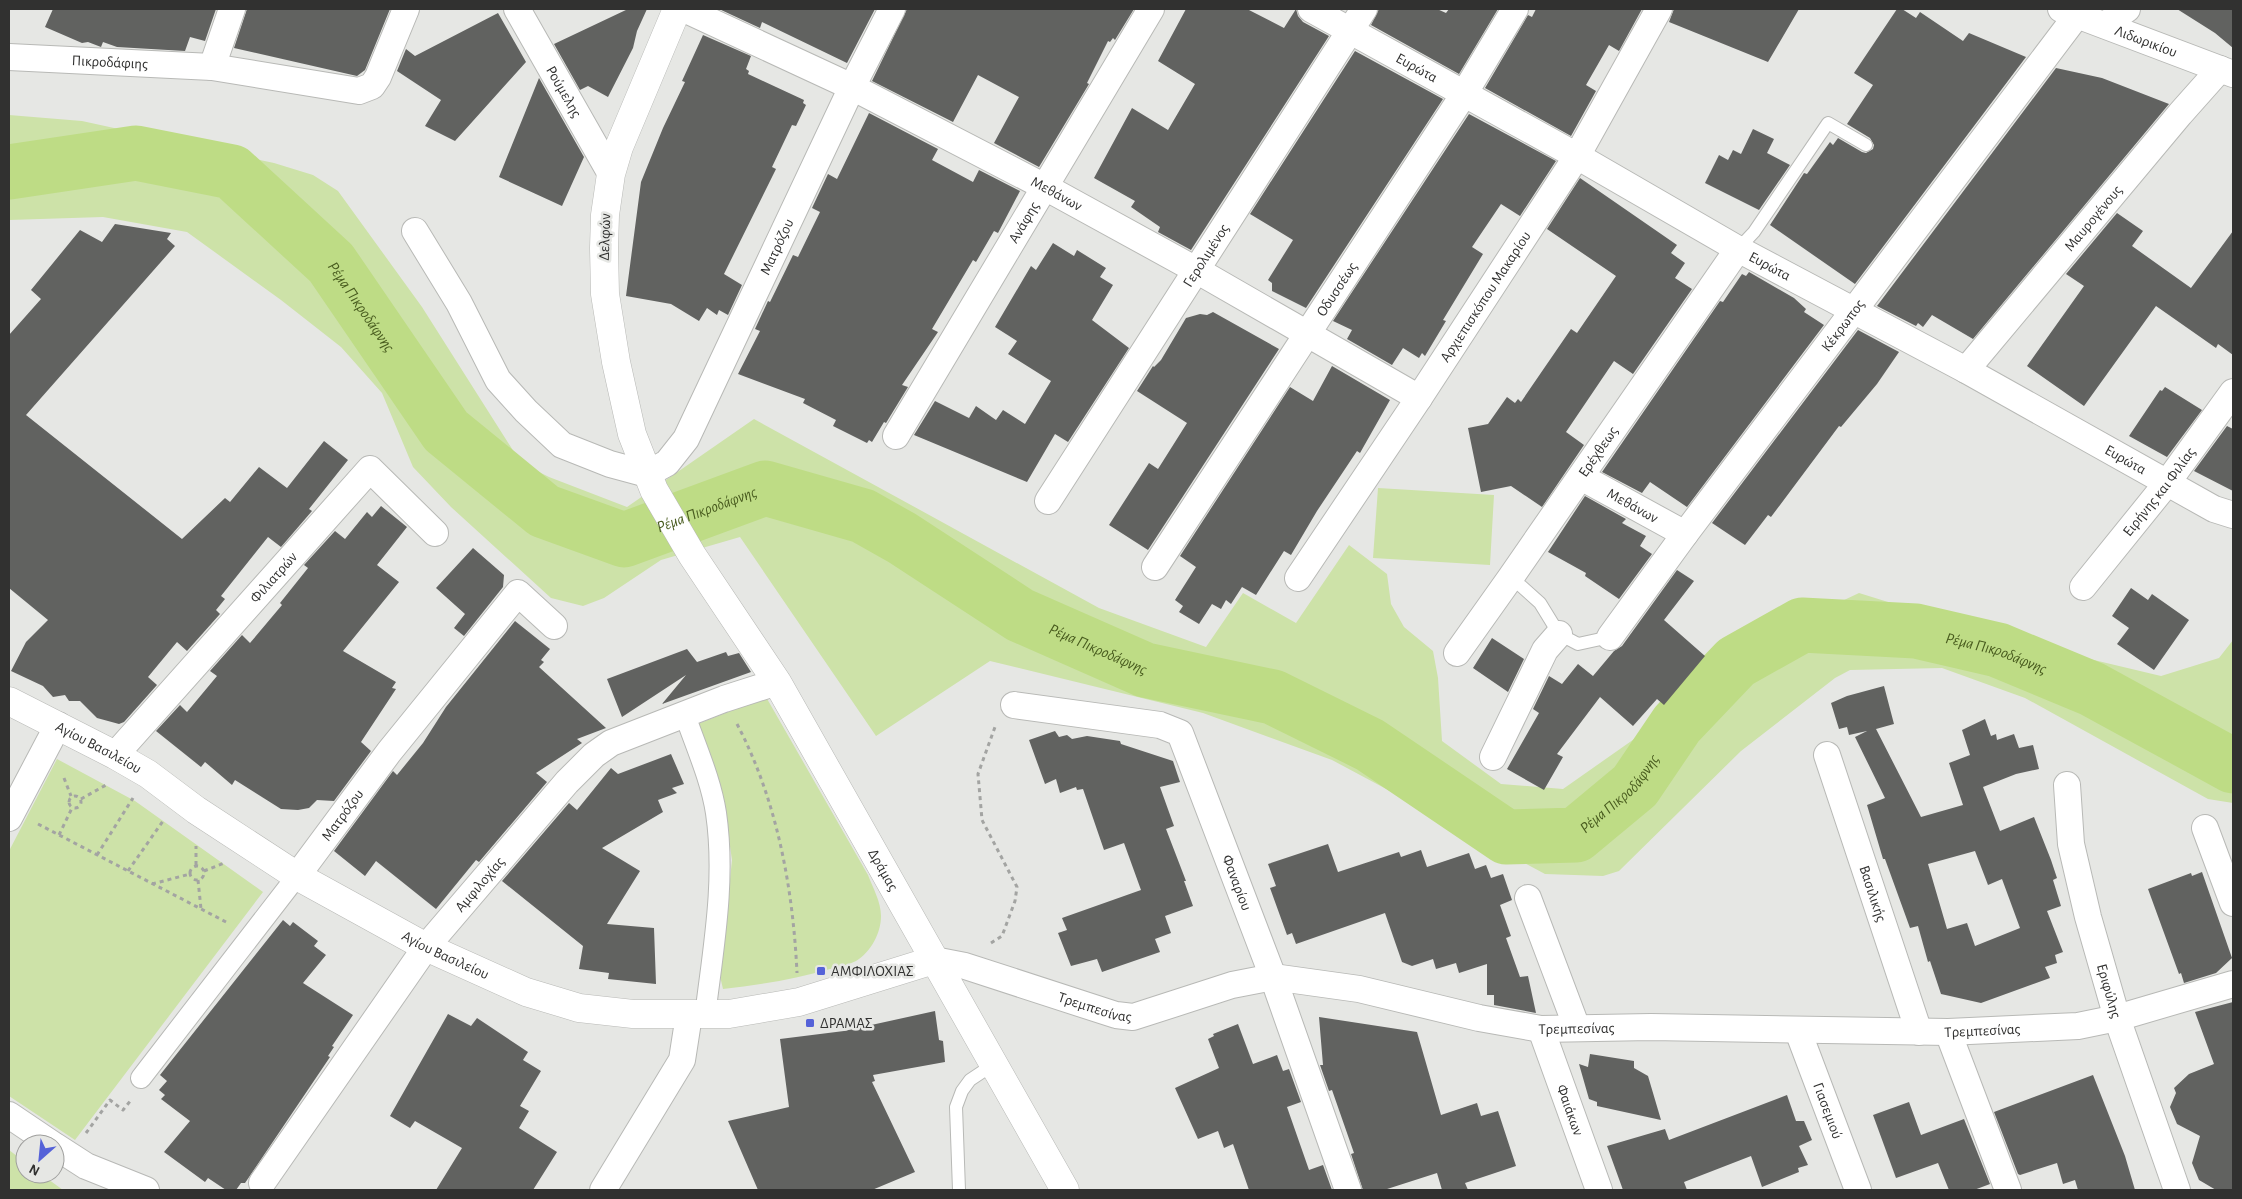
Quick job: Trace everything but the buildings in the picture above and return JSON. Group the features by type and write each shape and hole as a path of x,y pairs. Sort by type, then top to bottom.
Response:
{"street":[{"path":"212,67 232,9"},
{"name":"Πικροδάφιης","path":"9,57 212,67 359,91 366,90 378,77 406,9"},
{"name":"Ρούμελης","path":"517,9 611,174"},
{"name":"Δελφών","path":"677,9 622,139 611,174 604,240 605,294 616,362 632,434 650,482 692,555"},
{"name":"Μεθάνων","path":"684,9 852,87 1045,187 1198,271 1419,398"},
{"name":"Ματρόζου","path":"650,482 686,440 852,87 892,9"},
{"name":"Ανάφης","path":"896,436 1151,9"},
{"name":"Ευρώτα","path":"1311,9 1577,156 1738,249 1966,370 2214,509 2233,515"},
{"name":"Γερολιμένος","path":"1048,501 1198,271 1364,9"},
{"name":"Οδυσσέως","path":"1155,567 1464,94 1515,9"},
{"name":"Αρχιεπισκόπου Μακαρίου","path":"1298,578 1419,398 1577,156 1659,9"},
{"path":"2105,25 2127,9"},
{"name":"Λιδωρικίου","path":"2068,12 2227,71"},
{"name":"Κέκρωπος","path":"1610,637 1685,534 1855,310 2068,12"},
{"name":"Μαυρογένους","path":"1966,370 2180,114 2227,71"},
{"path":"415,232 458,303 498,380 526,411 562,445 650,482"},
{"name":"Ερέχθεως","path":"1457,653 1738,249"},
{"name":"Ειρήνης και Φιλίας","path":"2083,588 2167,483 2233,392"},
{"name":"Φιλιατρών","path":"115,755 370,469 436,533"},
{"name":"Μεθάνων","path":"1581,476 1685,534"},
{"name":"Δράμας","path":"692,555 777,682 1065,1190"},
{"name":"Ματρόζου","path":"141,1078 297,876 389,752 518,594 554,626"},
{"path":"1493,757 1545,650 1558,634"},
{"name":"Αμφιλοχίας","path":"262,1182 426,947 566,782 594,755 611,743 724,699 777,682"},
{"name":"Αγίου Βασιλείου","path":"9,701 58,724 148,774 180,798 297,876 426,947 526,992 579,1008 633,1014 729,1014 799,1002 934,960"},
{"name":"Φαναρίου","path":"1014,705 1160,725 1180,733 1273,977 1348,1190"},
{"path":"603,1190 682,1060 697,1015 718,903 720,864 716,812 710,786 685,715"},
{"path":"11,814 58,724"},
{"name":"Βασιλικής","path":"1827,755 1919,1032"},
{"name":"Εριφύλης","path":"2067,785 2071,844 2088,917 2117,1018 2177,1190"},
{"path":"2205,828 2233,903"},
{"path":"1528,898 1577,1028"},
{"name":"Τρεμπεσίνας","path":"934,960 981,971 1116,1015 1133,1016 1232,985 1273,977 1359,989 1479,1018 1541,1029 1651,1027 1798,1031 1948,1032 2078,1026 2117,1018 2233,984"},
{"name":"Φαιάκων","path":"1541,1029 1599,1190"},
{"name":"Γιασεμιού","path":"1798,1031 1858,1190"},
{"path":"1948,1032 2008,1190"},
{"path":"9,1114 38,1134"},
{"path":"65,1153 86,1166 146,1190"}],"lane":[{"path":"1738,249 1754,232 1828,123 1866,145"},
{"path":"1511,577 1540,604 1558,634 1578,644 1610,637"},
{"path":"959,1190 956,1107 962,1092 970,1080 994,1064"}],"path":[{"path":"724,699 754,757 778,835 796,941 799,1002"},
{"path":"981,971 987,946 1002,936 1015,901 1017,887 982,820 978,774 1000,714 1014,705"},
{"path":"97,855 148,774"},
{"path":"76,796 81,799 81,805 77,808 72,808 68,804 69,798 76,796"},
{"path":"128,871 180,798"},
{"path":"59,835 72,808"},
{"path":"11,814 59,835 250,935"},
{"path":"196,865 201,866 204,871 203,877 198,880 192,879 190,874 190,868 196,865"},
{"path":"152,884 190,874"},
{"path":"198,880 202,909"},
{"path":"65,1143 110,1100 124,1110 138,1090 141,1078"}],"green space":[{"path":"9,115 82,121 274,163 313,175 338,191 422,307 521,463 549,477 627,507 754,419 1099,608 1206,647 1243,593 1296,623 1349,545 1387,574 1391,604 1404,627 1433,651 1438,678 1442,741 1501,784 1563,789 1647,730 1736,651 1859,593 2014,641 2161,676 2219,658 2233,640 2233,803 2208,799 2025,698 1942,668 1850,670 1835,678 1741,751 1619,871 1603,876 1545,874 1332,760 1203,713 990,661 876,736 740,537 661,560 604,598 583,606 551,598 451,507 413,467 382,393 341,347 281,300 187,232 103,217 9,220"},
{"path":"1378,488 1494,495 1490,565 1373,558"},
{"path":"766,697 868,875 880,906 881,922 871,947 856,961 840,967 791,979 723,989 720,976 732,860 724,806 695,725"},
{"path":"57,759 135,801 263,892 75,1140 9,1096 9,851"},
{"path":"9,1150 15,1154 15,1184 55,1184 63,1190 9,1190"}],"waterway":[{"name":"Ρέμα Πικροδάφνης","path":"9,172 136,153 232,172 331,263 446,431 544,511 624,540 765,488 863,516 902,538 1020,615 1145,670 1273,697 1370,745 1506,837 1576,835 1635,786 1677,724 1736,662 1802,625 1916,631 1998,650 2092,689 2233,766"}],"place":[{"name":"ΑΜΦΙΛΟΧΙΑΣ","path":"821,971"},
{"name":"ΔΡΑΜΑΣ","path":"810,1023"}]}
